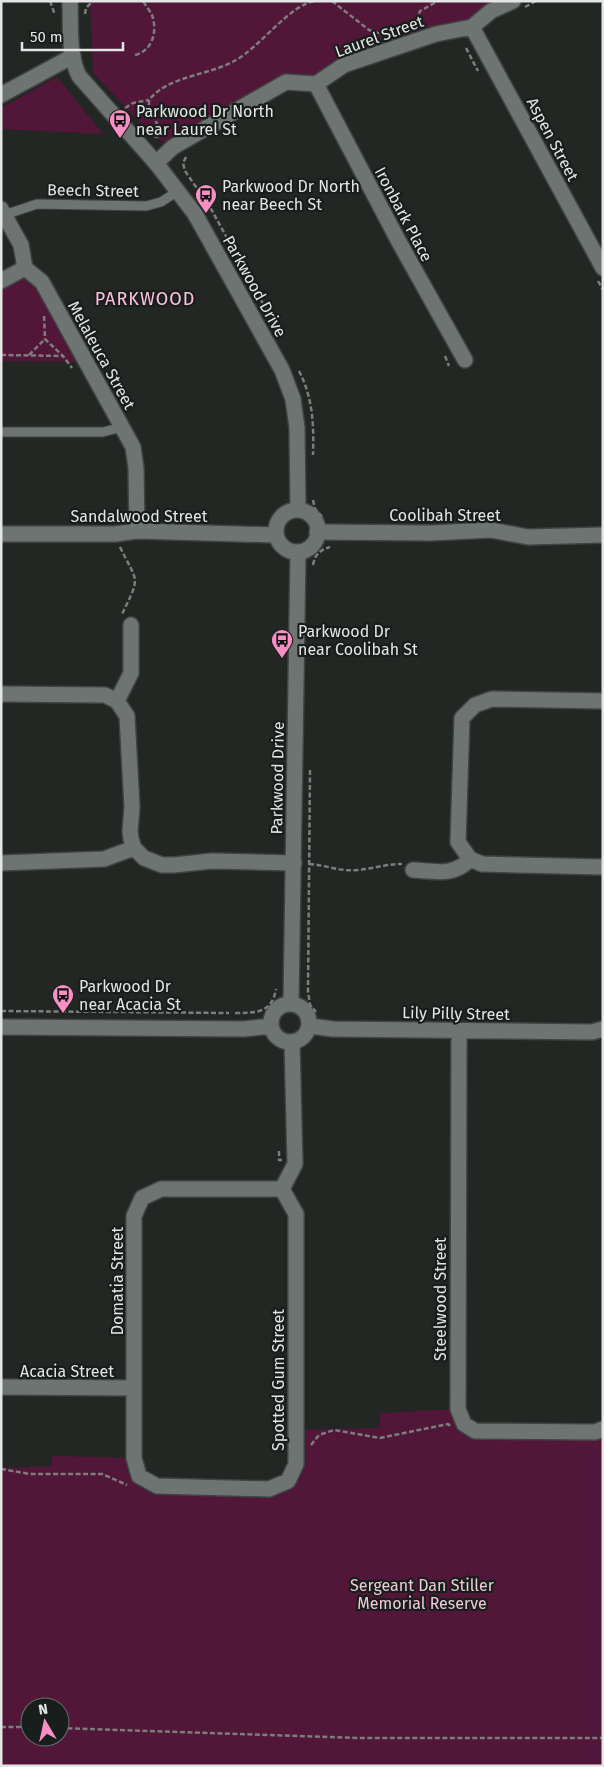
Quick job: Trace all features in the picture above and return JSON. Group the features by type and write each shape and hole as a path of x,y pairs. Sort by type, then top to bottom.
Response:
{"street":[{"name":"Parkwood Drive","path":"70,1 74,66 79,76 156,163 195,214 282,370 293,399 298,428 298,510"},
{"name":"Laurel Street","path":"316,84 344,65 436,34 472,27 491,11 513,1"},
{"name":"Aspen Street","path":"472,27 603,268"},
{"path":"1,95 73,56"},
{"path":"156,163 173,147 286,82 316,84"},
{"name":"Ironbark Place","path":"316,84 399,242 465,360"},
{"path":"1,281 25,268 21,245 3,212"},
{"name":"Melaleuca Street","path":"25,268 42,282 133,447 136,468 138,531"},
{"path":"298,510 307,512 312,517 316,523 317,532 314,545 298,552 285,549 280,544 276,535 276,527 280,518 288,512 298,510"},
{"name":"Coolibah Street","path":"317,532 431,533 491,530 528,537 603,535"},
{"name":"Sandalwood Street","path":"1,534 115,534 138,531 276,535"},
{"name":"Parkwood Drive","path":"291,1003 298,552"},
{"path":"117,701 131,673 131,625"},
{"path":"1,694 105,695 117,701 127,716 132,807 130,831 134,848 144,858 162,865 174,866 212,861 294,862"},
{"path":"603,701 492,699 475,705 462,718 458,842 470,859 482,864 603,867"},
{"path":"1,863 104,859 134,848"},
{"path":"411,867 453,871 463,866 470,859"},
{"path":"291,1003 301,1007 305,1010 309,1019 314,1020 304,1036 292,1042 285,1042 278,1038 271,1026 274,1013 284,1004 291,1003"},
{"name":"Lily Pilly Street","path":"314,1020 332,1029 592,1032 603,1029"},
{"path":"1,1027 244,1029 271,1026"},
{"name":"Steelwood Street","path":"459,1031 458,1409 464,1424 475,1431 595,1432 603,1429"},
{"path":"282,1189 295,1164 292,1042"},
{"name":"Domatia Street","path":"134,1388 134,1216 142,1198 161,1189 282,1189"},
{"name":"Spotted Gum Street","path":"134,1388 134,1458 139,1476 157,1486 269,1489 288,1481 296,1464 296,1214 282,1189"},
{"name":"Acacia Street","path":"1,1387 134,1388"}],"lane":[{"name":"Beech Street","path":"3,212 37,204 146,206 156,204 178,191"},
{"path":"1,432 103,432 122,427"}],"path":[{"path":"50,1 56,21"},
{"path":"85,19 86,8 93,1"},
{"path":"135,55 143,53 151,45 154,32 152,17 143,1"},
{"path":"147,133 158,137 160,130 149,107 149,100 155,92 195,74 217,69 236,60 256,47 298,8 309,2 316,1"},
{"path":"332,1 369,30 381,36 387,36"},
{"path":"407,31 415,23 420,11 438,1"},
{"path":"130,115 124,109 133,103 149,100"},
{"path":"186,155 185,171 210,207 268,314"},
{"path":"44,309 45,339 63,356"},
{"path":"28,355 45,339"},
{"path":"1,355 63,356 78,347"},
{"path":"444,352 449,366"},
{"path":"296,366 308,390 313,414 313,457"},
{"path":"312,494 315,509 319,516 324,518"},
{"path":"313,569 314,558 318,552 332,547"},
{"path":"310,763 308,991 314,1020"},
{"path":"310,864 340,870 358,870 391,864 411,867"},
{"path":"1,1011 256,1012 270,1005 274,999 276,988"},
{"path":"311,1452 311,1444 319,1435 334,1430 380,1438 448,1424 455,1430"},
{"path":"1,1469 30,1474 102,1474 128,1485"},
{"path":"1,1727 20,1727"},
{"path":"70,1728 359,1738 603,1738"}],"green space":[{"path":"90,1 513,1 316,84 285,82 173,147 152,135 93,73"},
{"path":"57,77 103,134 1,129 1,108"},
{"path":"25,268 86,362 1,361 1,281"},
{"name":"Sergeant Dan Stiller Memorial Reserve","path":"458,1409 464,1424 603,1429 603,1766 1,1766 1,1468 52,1466 52,1456 134,1458 157,1486 288,1481 296,1430 380,1428 380,1413"}],"place":[{"name":"Parkwood Dr North near Laurel St","path":"120,139"},
{"name":"Parkwood Dr North near Beech St","path":"206,214"},
{"name":"Parkwood Dr near Coolibah St","path":"282,659"},
{"name":"Parkwood Dr near Acacia St","path":"63,1014"}],"district":[{"name":"PARKWOOD","path":"145,299"}]}
